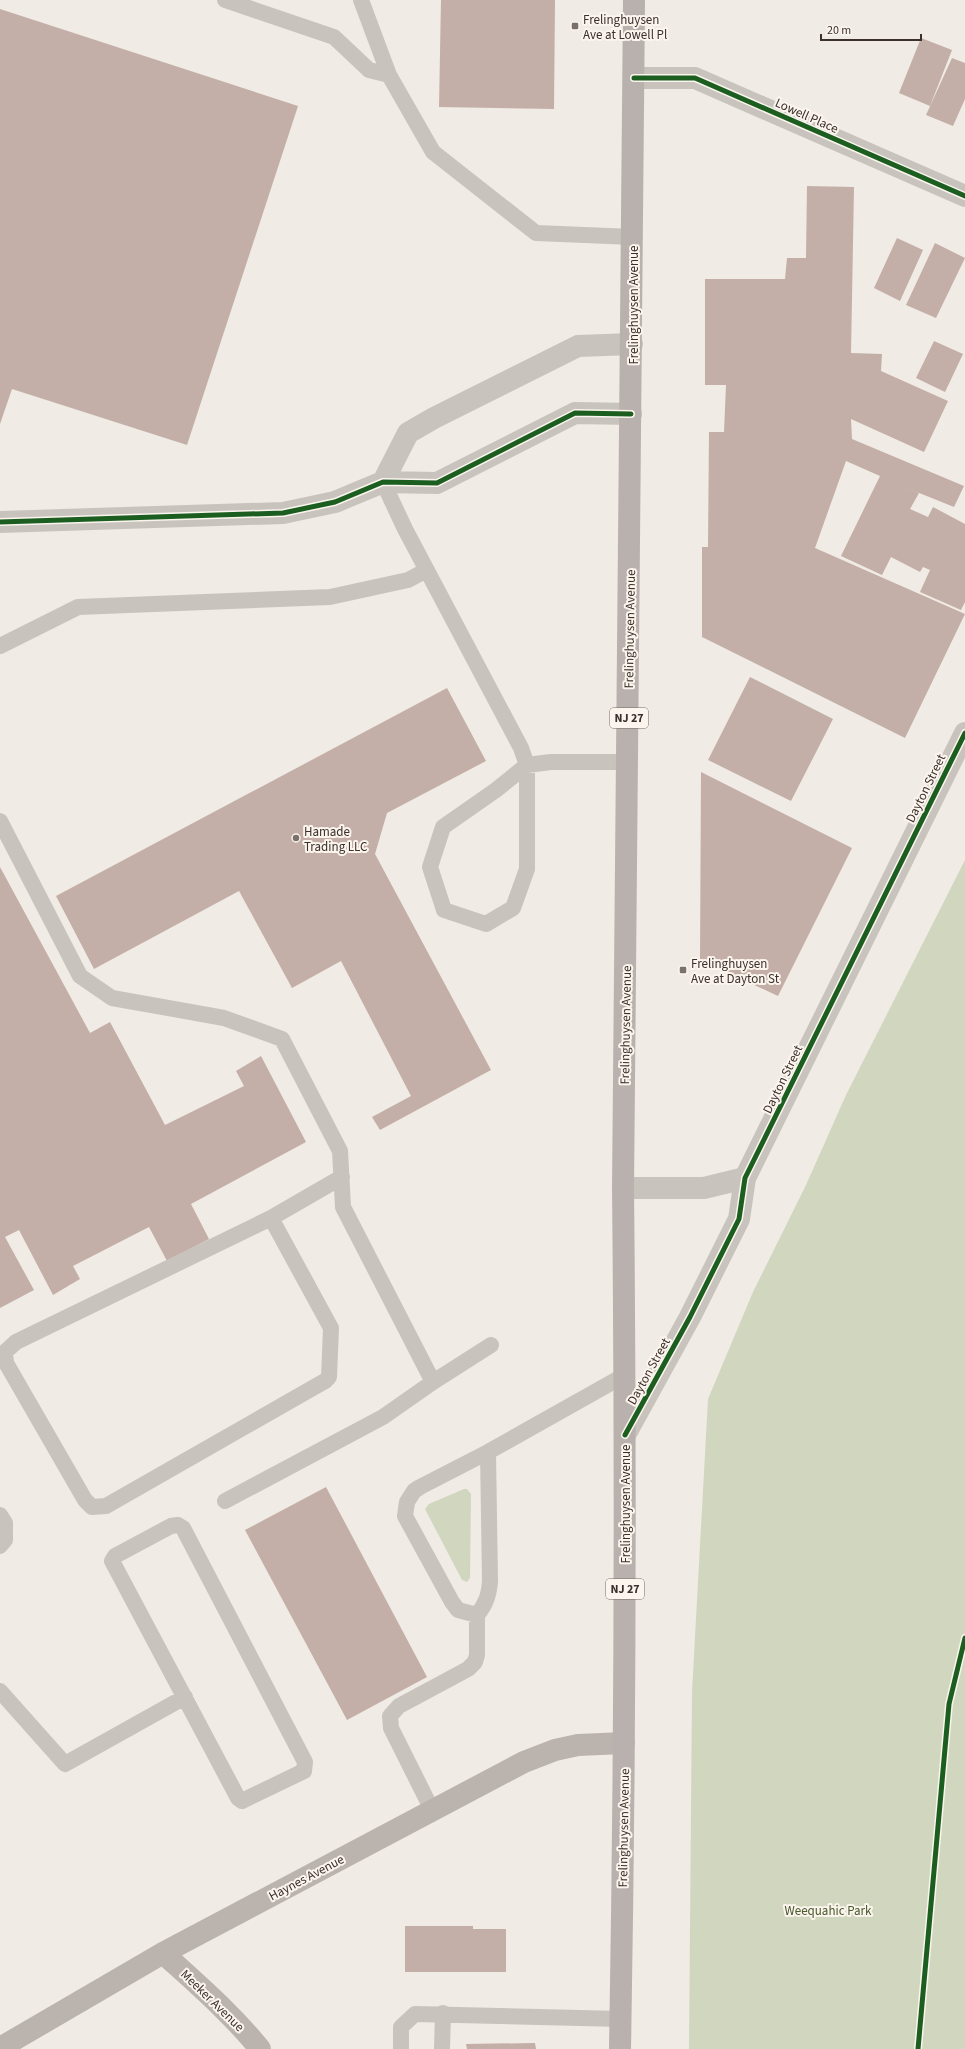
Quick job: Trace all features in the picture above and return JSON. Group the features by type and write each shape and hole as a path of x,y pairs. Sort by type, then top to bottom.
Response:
{"main road":[{"name":"Frelinghuysen Avenue","path":"620,2049 624,1743 625,1375 623,1188 632,414 634,0"},
{"name":"Haynes Avenue","path":"1,2046 163,1953 524,1762 555,1750 578,1745 624,1743"},
{"name":"Meeker Avenue","path":"163,1953 216,2000 260,2049"}],"street":[{"name":"Lowell Place","path":"634,78 695,78 965,196"},
{"path":"383,482 408,433 434,418 578,346 632,344"},
{"path":"0,522 283,513 335,502 383,482 436,483 575,413 632,414"},
{"name":"Dayton Street","path":"625,1435 690,1317 739,1219 745,1178 965,733"},
{"path":"623,1188 704,1188 745,1178"}],"lane":[{"path":"225,0 334,37 369,70 389,75"},
{"path":"361,0 389,75 433,152 536,233 633,237"},
{"path":"383,482 427,570 521,748 527,765 526,869 513,908 486,924 444,910 430,867 443,827 496,790 527,765 551,762 628,762"},
{"path":"0,646 78,607 330,597 408,580 427,570"},
{"path":"0,821 80,976 112,998 224,1018 282,1039 340,1151 343,1207 433,1382"},
{"path":"272,1218 331,1328 329,1376 325,1382 106,1506 92,1507 85,1500 6,1363 5,1352 16,1342 272,1218 342,1177"},
{"path":"225,1501 382,1417 491,1345"},
{"path":"477,1614 458,1610 452,1602 408,1522 405,1510 407,1502 414,1491 488,1452 625,1375"},
{"path":"432,1810 391,1728 390,1716 399,1706 468,1669 475,1662 477,1654 477,1614 485,1604 489,1593 490,1581 488,1452"},
{"path":"0,1515 5,1524 6,1540 0,1546"},
{"path":"171,1526 183,1528 305,1762 304,1770 242,1801 238,1798 185,1697 112,1561 115,1556 171,1526"},
{"path":"0,1692 65,1764 185,1697"},
{"path":"401,2049 401,2027 415,2014 443,2013 621,2019"},
{"path":"442,2049 443,2013"}],"path":[{"path":"918,2049 949,1704 965,1638"}],"green space":[{"name":"Weequahic Park","path":"965,860 965,2049 689,2049 692,1692 708,1399 753,1292 806,1185 846,1095"},
{"path":"467,1489 471,1494 470,1578 467,1582 462,1580 425,1509 429,1504"}],"building":[{"path":"441,0 555,0 554,109 439,107"},
{"path":"0,9 298,106 187,445 12,389 0,424"},
{"path":"921,38 952,50 930,106 899,93"},
{"path":"952,58 965,63 965,99 953,126 926,115"},
{"path":"807,186 854,187 851,353 882,354 881,371 948,401 924,452 851,419 852,439 964,486 954,507 897,484 919,493 910,509 928,517 933,507 965,524 965,602 961,610 920,592 930,570 923,567 920,572 891,557 882,575 841,556 880,476 846,461 815,548 965,614 905,738 702,637 702,547 708,547 709,432 724,432 726,385 705,385 705,279 785,279 787,258 806,258"},
{"path":"897,238 923,250 900,301 874,288"},
{"path":"935,243 965,258 936,318 906,305"},
{"path":"934,341 963,354 945,392 916,378"},
{"path":"750,677 833,719 791,801 708,760"},
{"path":"447,688 486,761 387,813 375,854 491,1070 380,1130 372,1117 411,1096 341,961 292,988 239,891 94,969 56,896"},
{"path":"701,772 852,848 778,996 700,960"},
{"path":"0,867 90,1033 110,1022 165,1125 244,1086 236,1071 261,1056 306,1142 191,1204 209,1239 167,1261 149,1227 73,1266 80,1279 53,1295 19,1230 5,1237 34,1290 0,1308"},
{"path":"326,1487 427,1677 347,1720 245,1530"},
{"path":"405,1926 473,1926 473,1929 506,1929 506,1972 405,1972"},
{"path":"535,2043 536,2049 467,2049 466,2044"}],"cycle path":[{"path":"634,78 695,78 965,196"},
{"path":"0,522 283,513 335,502 383,482 437,483 575,413 631,414"},
{"path":"625,1435 690,1317 739,1219 745,1178 965,733"},
{"path":"918,2049 949,1704 965,1638"}],"place":[{"name":"Frelinghuysen Ave at Lowell Pl","path":"575,26"},
{"name":"Hamade Trading LLC","path":"296,838"},
{"name":"Frelinghuysen Ave at Dayton St","path":"683,970"}]}
